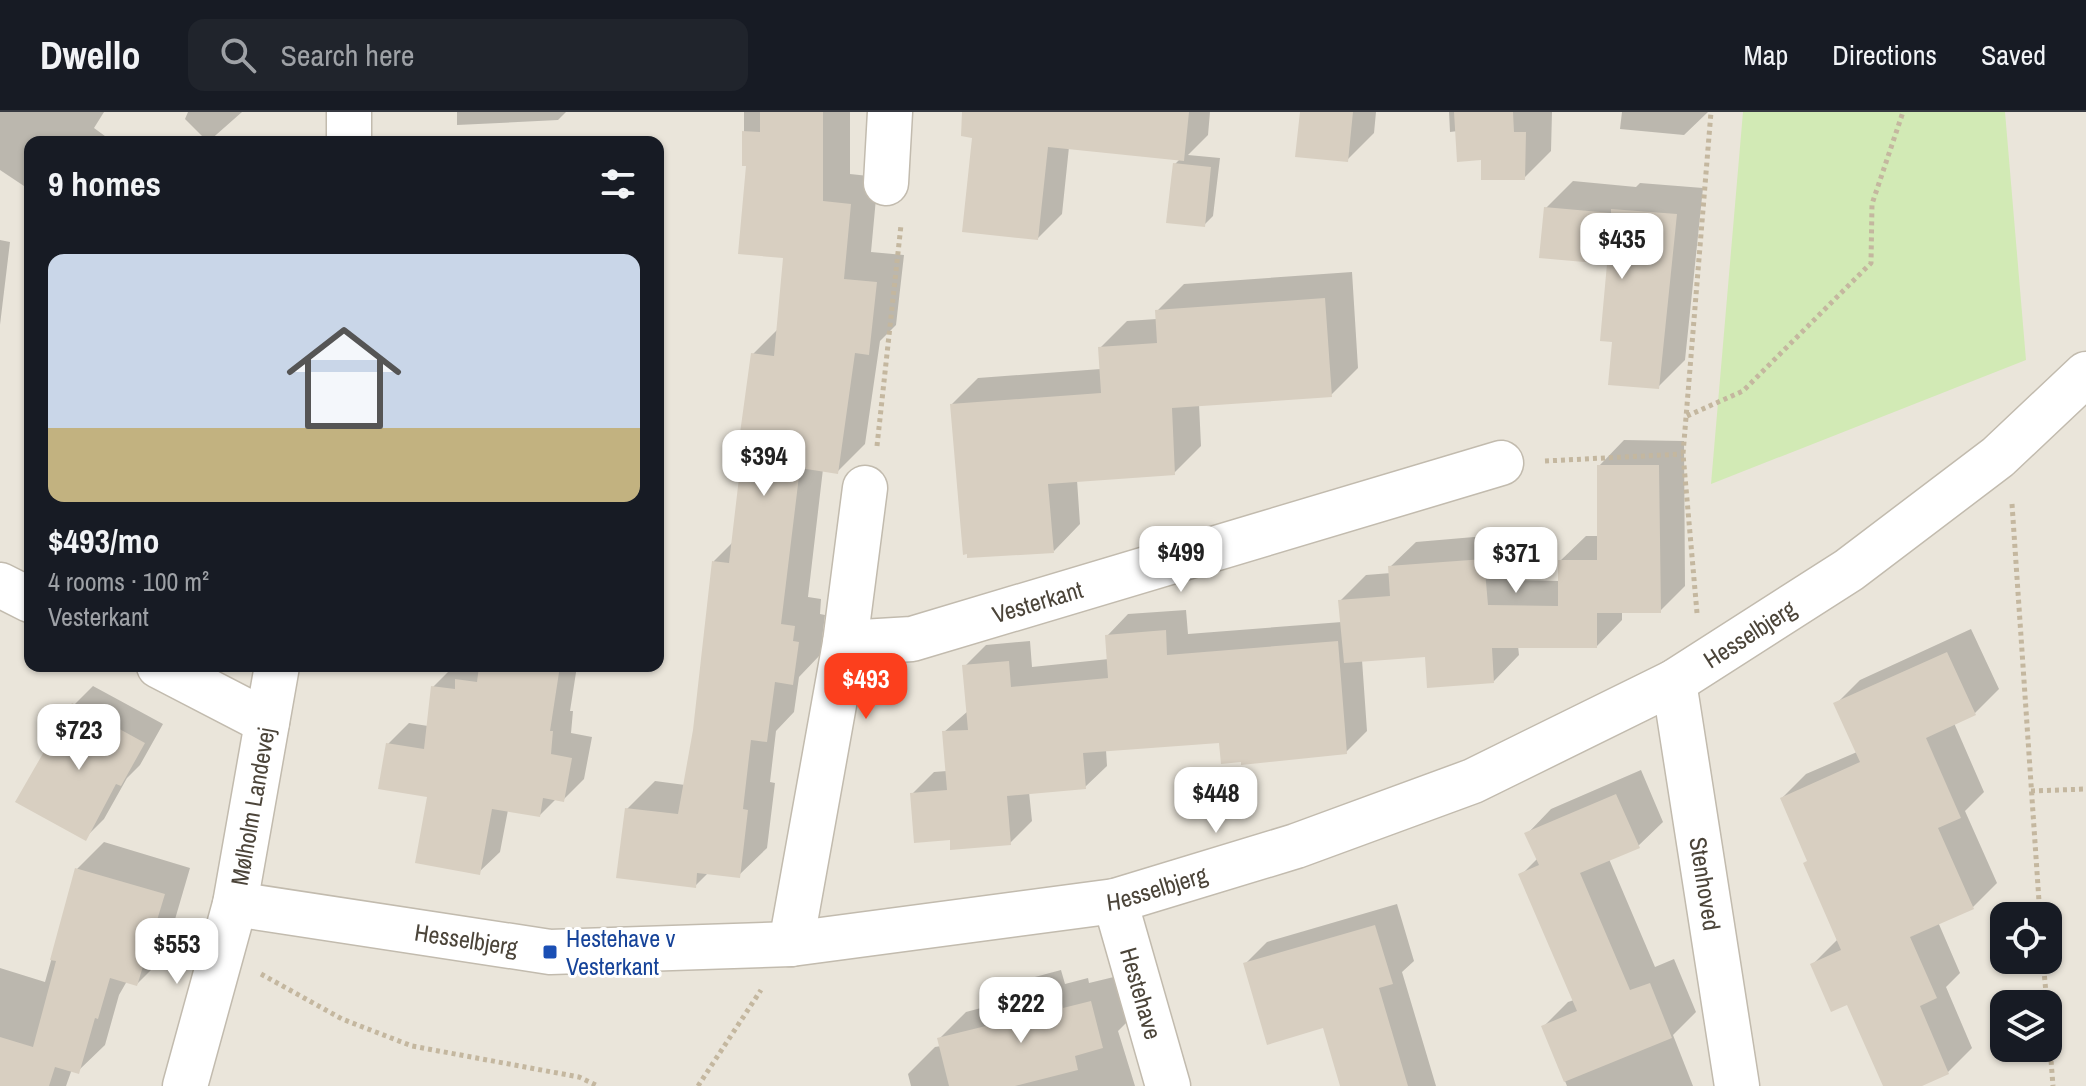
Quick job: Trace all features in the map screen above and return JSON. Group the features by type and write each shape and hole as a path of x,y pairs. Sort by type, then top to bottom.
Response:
{"street":[{"path":"349,112 349,136"},
{"path":"886,183 890,112"},
{"name":"Hesselbjerg","path":"235,904 550,952 791,944 1115,901 1296,846 1473,781 1674,682 1849,570 1998,457 2086,374"},
{"name":"Vesterkant","path":"845,643 912,639 1501,463"},
{"path":"791,944 845,643 865,488"},
{"path":"0,585 24,597"},
{"path":"171,672 267,722"},
{"name":"Mølholm Landevej","path":"185,1086 235,904 276,672"},
{"name":"Stenhoved","path":"1674,682 1737,1086"},
{"name":"Hestehave","path":"1115,901 1168,1086"}],"path":[{"path":"1697,617 1683,454 1711,112"},
{"path":"1686,417 1743,391 1871,263 1872,204 1903,112"},
{"path":"865,488 875,466 901,222 886,183"},
{"path":"1501,463 1683,454"},
{"path":"1998,457 2013,508 2039,902"},
{"path":"2031,791 2086,789"},
{"path":"698,1086 791,944"},
{"path":"221,951 342,1019 412,1046 579,1077 598,1086"},
{"path":"2051,1062 2053,1086"}],"shaded area":[{"path":"0,112 2086,112 2086,1086 0,1086"}],"green space":[{"path":"1743,112 2005,112 2026,360 1711,484"}],"building":[{"path":"760,112 823,112 823,201 851,204 844,279 877,282 869,355 855,353 838,474 800,468 781,624 795,626 793,641 799,642 793,685 775,682 767,742 751,740 743,809 748,810 740,878 697,873 696,888 616,878 625,808 678,814 693,730 712,561 729,563 739,478 734,477 751,353 774,356 783,258 738,254 746,166 742,166 742,131 760,132"},
{"path":"962,112 1189,112 1184,161 1048,147 1038,240 962,232 972,138 961,136"},
{"path":"1300,112 1353,112 1348,162 1295,157"},
{"path":"1454,112 1513,112 1514,132 1526,132 1525,180 1481,180 1481,160 1457,162"},
{"path":"1173,163 1211,167 1205,227 1166,223"},
{"path":"1544,207 1611,213 1611,209 1677,214 1659,389 1608,385 1612,342 1600,341 1607,264 1539,258"},
{"path":"1325,298 1332,397 1172,408 1175,475 1048,484 1054,553 967,558 967,554 963,555 950,404 1101,393 1098,347 1157,343 1155,310"},
{"path":"1597,465 1659,465 1661,613 1597,613 1597,648 1492,648 1494,683 1427,688 1425,657 1344,663 1338,600 1390,596 1388,566 1484,559 1488,605 1558,606 1558,560 1597,560"},
{"path":"1166,630 1167,655 1338,641 1347,754 1241,765 1241,762 1221,764 1219,743 1083,753 1086,789 1007,796 1011,845 950,850 950,840 914,843 910,793 947,790 942,731 968,730 962,665 1009,661 1011,687 1108,678 1105,635"},
{"path":"1947,652 1976,715 1926,738 1961,818 1938,828 1974,909 1910,937 1937,998 1920,1006 1949,1074 1922,1086 1883,1086 1847,1005 1831,1012 1810,964 1841,950 1803,863 1807,861 1780,798 1860,762 1833,703"},
{"path":"478,672 559,672 550,731 553,731 551,754 572,758 564,802 543,798 540,817 492,809 480,875 415,863 427,797 378,789 386,743 424,749 431,686 455,689 455,679 477,682"},
{"path":"72,703 145,743 121,786 116,784 86,841 15,802"},
{"path":"1616,794 1640,848 1580,873 1630,990 1650,983 1672,1038 1564,1082 1541,1026 1577,1011 1518,874 1539,865 1524,833"},
{"path":"75,868 165,894 137,986 110,978 79,1074 55,1067 49,1086 0,1086 0,1037 33,1047 56,961 50,960"},
{"path":"1375,925 1393,984 1379,988 1408,1086 1340,1086 1323,1028 1267,1045 1243,963"},
{"path":"1035,996 1038,1010 1091,1001 1103,1048 1075,1056 1078,1070 1015,1086 949,1086 937,1038 994,1024 991,1007"}],"place":[{"name":"Hestehave v Vesterkant","path":"550,952"}]}
